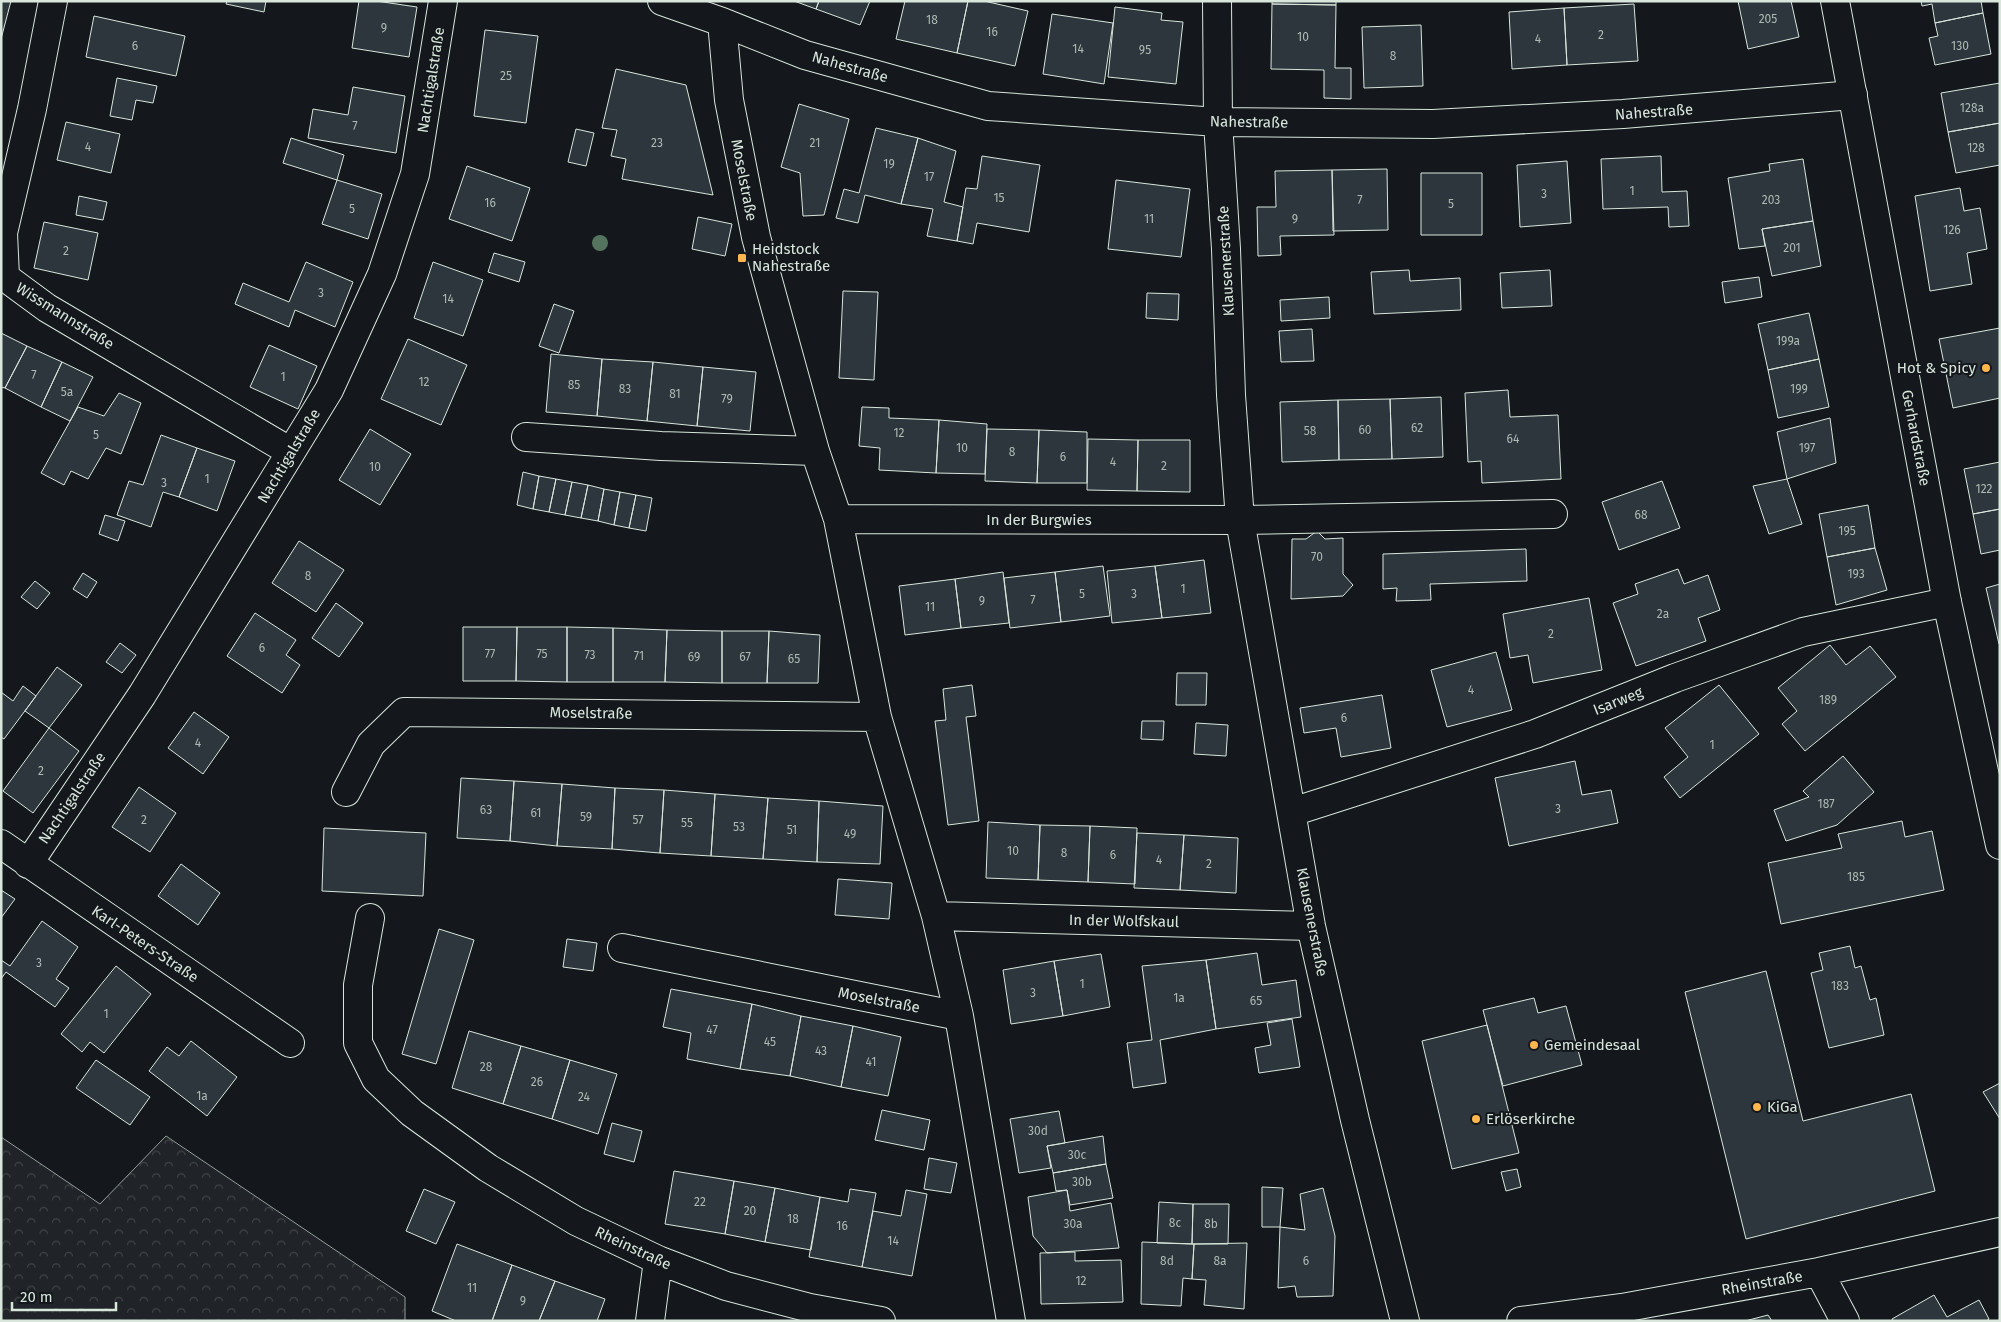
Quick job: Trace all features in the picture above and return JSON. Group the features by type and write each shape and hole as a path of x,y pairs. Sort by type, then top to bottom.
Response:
{"street":[{"name":"Wissmannstraße","path":"53,1 32,109 3,233 4,277 47,308 291,452"},
{"name":"Nachtigalstraße","path":"28,864 142,695 330,390 382,274 415,174 443,1"},
{"name":"Nahestraße","path":"662,1 722,22 805,55 988,106 1218,122 1432,124 1622,114 1853,96"},
{"name":"Klausenerstraße","path":"1217,1 1218,122 1226,249 1231,395 1240,520 1312,926 1355,1120 1404,1321"},
{"name":"Gerhardstraße","path":"1834,1 1947,602 2000,845"},
{"name":"Moselstraße","path":"722,22 729,100 756,238 815,451 838,520 877,717 936,916 959,1016 1012,1321"},
{"path":"526,437 661,446 815,451"},
{"path":"1240,520 1552,514"},
{"name":"In der Burgwies","path":"838,520 1240,520"},
{"name":"Isarweg","path":"1292,812 1535,734 1675,678 1803,632 1947,602"},
{"name":"Moselstraße","path":"346,792 372,744 404,712 877,717"},
{"name":"Karl-Peters-Straße","path":"1,844 290,1043"},
{"name":"In der Wolfskaul","path":"936,916 1312,926"},
{"name":"Rheinstraße","path":"370,918 358,985 358,1043 376,1078 412,1112 488,1168 568,1216 658,1260 726,1286 810,1308 881,1321"},
{"name":"Moselstraße","path":"622,948 959,1016"},
{"name":"Rheinstraße","path":"1521,1321 1622,1308 1819,1272 2000,1232"},
{"path":"650,1321 658,1260"},
{"path":"1819,1272 1845,1321"}],"green space":[{"path":"166,1136 405,1297 405,1321 1,1321 1,1137 100,1204"}],"building":[{"path":"1,1 11,1 1,39"},
{"path":"227,1 266,1 264,12 226,4"},
{"path":"359,1 376,1 417,7 409,57 352,48"},
{"path":"794,1 819,1 816,9"},
{"path":"819,1 870,1 860,25 816,9"},
{"path":"905,1 968,1 957,53 896,39"},
{"path":"968,1 984,1 1028,11 1015,66 957,53"},
{"path":"1272,1 1336,1 1336,5 1272,4"},
{"path":"1738,1 1791,1 1799,37 1748,49"},
{"path":"1921,1 1981,1 1983,13 1935,23 1932,4 1922,6"},
{"path":"1272,4 1336,5 1335,68 1351,68 1351,99 1324,98 1324,70 1271,69"},
{"path":"1634,4 1638,61 1567,65 1564,8"},
{"path":"1115,7 1162,13 1161,20 1183,22 1176,84 1108,77"},
{"path":"1564,8 1567,65 1512,69 1509,12"},
{"path":"1983,13 1991,54 1935,65 1929,38 1938,36 1935,23"},
{"path":"1052,14 1113,23 1104,84 1043,74"},
{"path":"94,16 185,36 176,76 86,57"},
{"path":"1421,25 1423,86 1364,88 1362,27"},
{"path":"485,30 538,36 526,123 474,116"},
{"path":"616,69 686,85 713,195 622,179 626,159 611,156 617,130 602,128"},
{"path":"117,78 157,86 153,103 136,100 132,120 110,116"},
{"path":"2000,83 2000,123 1948,132 1941,93"},
{"path":"353,87 405,96 396,153 308,138 313,109 348,115"},
{"path":"799,104 849,119 824,215 803,216 800,173 781,167"},
{"path":"66,122 120,134 111,173 57,160"},
{"path":"2000,123 2000,165 1956,173 1948,132"},
{"path":"876,128 918,138 901,204 865,195 858,223 836,218 844,189 859,193"},
{"path":"576,129 594,133 586,166 568,162"},
{"path":"291,138 344,155 337,180 283,163"},
{"path":"918,138 956,151 944,202 963,207 957,241 927,236 933,209 901,204"},
{"path":"982,156 1040,165 1029,232 977,223 973,244 957,241 966,188 977,189"},
{"path":"1661,156 1662,192 1687,191 1689,226 1669,227 1668,207 1603,209 1601,159"},
{"path":"1803,159 1813,221 1762,229 1765,246 1739,249 1728,178 1770,171 1769,164"},
{"path":"1567,161 1571,223 1520,227 1517,165"},
{"path":"467,166 530,188 512,241 449,219"},
{"path":"1387,169 1388,230 1333,231 1332,170"},
{"path":"1332,170 1334,235 1280,236 1281,255 1258,256 1257,207 1276,207 1275,171"},
{"path":"1421,173 1482,173 1482,235 1421,235"},
{"path":"337,180 382,194 368,239 322,224"},
{"path":"1116,180 1190,189 1181,257 1108,249"},
{"path":"1960,188 1964,211 1980,208 1987,249 1967,253 1972,284 1930,291 1915,196"},
{"path":"79,196 107,202 103,220 76,215"},
{"path":"698,217 732,224 725,256 692,249"},
{"path":"1813,221 1821,266 1772,276 1762,229"},
{"path":"44,222 98,233 88,280 34,268"},
{"path":"494,253 525,262 519,282 488,272"},
{"path":"306,262 353,282 335,327 295,310 289,327 235,304 243,283 289,302"},
{"path":"433,262 483,280 463,336 414,318"},
{"path":"1409,270 1410,281 1460,278 1461,310 1374,314 1371,272"},
{"path":"1550,270 1552,306 1502,308 1500,273"},
{"path":"1759,277 1762,297 1725,303 1722,282"},
{"path":"843,291 878,292 874,380 839,378"},
{"path":"1147,293 1179,294 1178,320 1146,318"},
{"path":"1329,297 1330,318 1281,321 1280,300"},
{"path":"554,304 574,311 559,353 539,346"},
{"path":"1809,313 1819,359 1768,370 1758,324"},
{"path":"2000,328 2000,398 1953,408 1939,339"},
{"path":"1312,329 1314,361 1281,362 1279,331"},
{"path":"1,333 27,346 5,388 1,387"},
{"path":"408,339 467,365 441,425 381,399"},
{"path":"269,345 317,366 298,409 250,387"},
{"path":"27,346 62,362 41,407 5,388"},
{"path":"551,354 602,359 597,416 546,412"},
{"path":"602,359 653,362 647,421 597,416"},
{"path":"1819,359 1829,407 1778,418 1768,370"},
{"path":"62,362 93,377 70,421 41,407"},
{"path":"653,362 703,367 697,426 647,421"},
{"path":"703,367 756,372 750,431 697,426"},
{"path":"1508,390 1510,417 1558,415 1561,479 1482,483 1481,461 1468,462 1465,393"},
{"path":"119,393 141,403 121,454 106,448 88,479 71,471 64,485 41,473 78,407 104,416"},
{"path":"1441,397 1443,457 1392,459 1390,399"},
{"path":"1390,399 1392,459 1339,460 1338,400"},
{"path":"1338,400 1339,460 1282,462 1280,402"},
{"path":"862,407 889,408 889,418 939,420 936,473 879,470 880,448 859,446"},
{"path":"1830,418 1836,463 1787,479 1777,432"},
{"path":"939,420 987,424 985,474 936,473"},
{"path":"370,429 411,454 380,505 339,480"},
{"path":"987,429 1039,430 1037,483 985,481"},
{"path":"1039,430 1087,432 1087,483 1037,483"},
{"path":"161,435 197,448 179,497 163,492 151,527 117,515 129,481 143,485"},
{"path":"1088,439 1138,440 1137,491 1087,490"},
{"path":"1138,440 1190,440 1190,492 1137,491"},
{"path":"197,448 235,461 217,511 179,497"},
{"path":"2000,462 2000,509 1973,514 1964,469"},
{"path":"523,472 539,476 533,509 517,505"},
{"path":"539,476 556,479 549,512 533,509"},
{"path":"556,479 572,482 565,515 549,512"},
{"path":"1787,479 1802,524 1769,534 1753,486"},
{"path":"1662,481 1680,528 1619,550 1602,502"},
{"path":"572,482 588,485 581,518 565,515"},
{"path":"588,485 604,489 598,521 581,518"},
{"path":"604,489 620,492 614,525 598,521"},
{"path":"620,492 636,495 629,528 614,525"},
{"path":"636,495 652,498 646,531 629,528"},
{"path":"1868,505 1875,548 1827,557 1819,514"},
{"path":"2000,509 2000,550 1981,554 1973,514"},
{"path":"105,515 125,521 118,541 99,534"},
{"path":"1317,531 1325,539 1343,538 1343,574 1353,585 1343,596 1291,599 1292,539 1306,539"},
{"path":"299,541 344,570 316,612 272,583"},
{"path":"1875,548 1887,590 1836,605 1827,557"},
{"path":"1526,549 1527,581 1430,584 1431,600 1396,601 1397,588 1383,589 1383,554"},
{"path":"1204,560 1211,613 1162,618 1155,566"},
{"path":"1103,566 1110,616 1061,622 1055,572"},
{"path":"1155,566 1162,618 1112,623 1107,571"},
{"path":"1678,569 1684,584 1708,575 1720,610 1698,618 1706,641 1636,666 1613,603 1638,594 1635,584"},
{"path":"1003,572 1009,623 961,628 955,579"},
{"path":"1055,572 1061,622 1010,628 1004,578"},
{"path":"83,573 97,582 87,598 73,589"},
{"path":"955,579 961,628 905,635 899,586"},
{"path":"35,581 50,593 37,609 21,597"},
{"path":"2000,584 2000,644 1999,644 1986,588"},
{"path":"1589,598 1602,670 1533,683 1528,655 1510,658 1503,614"},
{"path":"336,603 363,623 339,657 312,638"},
{"path":"255,613 296,640 286,655 300,665 282,693 227,656"},
{"path":"463,627 517,627 516,681 463,681"},
{"path":"517,627 567,627 567,682 516,681"},
{"path":"567,627 613,628 613,682 567,682"},
{"path":"613,628 667,630 665,682 613,682"},
{"path":"667,630 722,631 722,683 665,682"},
{"path":"722,631 769,631 767,683 722,683"},
{"path":"769,631 820,635 818,683 767,683"},
{"path":"120,643 136,655 122,673 106,662"},
{"path":"1830,645 1846,665 1870,646 1896,677 1805,751 1782,724 1797,711 1778,688"},
{"path":"1496,652 1512,710 1447,727 1431,670"},
{"path":"57,667 82,685 49,728 25,711"},
{"path":"1177,673 1207,673 1206,705 1176,705"},
{"path":"972,685 976,716 966,717 979,821 948,825 935,721 946,720 943,689"},
{"path":"1719,685 1759,734 1680,798 1664,777 1688,757 1665,728"},
{"path":"23,686 36,696 4,739 1,737 1,692 13,701"},
{"path":"1382,695 1391,748 1341,757 1336,728 1304,733 1300,708"},
{"path":"194,712 229,737 203,774 168,748"},
{"path":"1142,721 1164,721 1163,740 1141,739"},
{"path":"1196,723 1228,725 1226,756 1194,754"},
{"path":"49,728 79,751 33,813 3,791"},
{"path":"1843,756 1874,792 1837,825 1786,841 1774,810 1809,797 1803,791"},
{"path":"1575,761 1582,795 1611,790 1618,823 1509,846 1495,778"},
{"path":"461,778 514,781 510,841 457,838"},
{"path":"514,781 562,784 557,846 510,841"},
{"path":"562,784 615,788 612,849 557,846"},
{"path":"139,787 176,813 150,852 112,827"},
{"path":"615,788 664,790 660,853 612,849"},
{"path":"664,790 715,794 711,856 660,853"},
{"path":"715,794 768,798 763,859 711,856"},
{"path":"768,798 819,801 817,862 763,859"},
{"path":"819,801 883,806 880,864 817,862"},
{"path":"1902,821 1905,837 1932,831 1944,890 1781,924 1768,863 1842,848 1838,834"},
{"path":"988,822 1040,825 1038,880 986,878"},
{"path":"1040,825 1090,826 1088,882 1038,880"},
{"path":"1090,826 1137,828 1135,884 1088,882"},
{"path":"324,828 426,833 423,896 322,891"},
{"path":"1137,833 1184,835 1180,890 1134,888"},
{"path":"1184,835 1238,838 1236,893 1180,890"},
{"path":"181,864 220,893 198,925 158,896"},
{"path":"838,879 892,883 889,919 835,915"},
{"path":"1,890 15,899 1,918"},
{"path":"42,921 78,947 56,979 69,988 55,1007 6,972 1,979 1,960 10,966"},
{"path":"439,929 474,940 436,1064 402,1054"},
{"path":"567,939 597,943 593,971 563,967"},
{"path":"1850,946 1855,968 1861,966 1870,1000 1876,998 1884,1035 1829,1048 1811,973 1823,970 1819,953"},
{"path":"1257,953 1262,985 1296,980 1301,1017 1216,1029 1206,960"},
{"path":"1101,954 1110,1007 1063,1016 1054,961"},
{"path":"1206,960 1216,1029 1160,1040 1166,1083 1133,1088 1127,1043 1152,1040 1142,966"},
{"path":"1054,961 1063,1016 1011,1024 1003,970"},
{"path":"116,966 151,994 104,1053 90,1042 82,1052 61,1034"},
{"name":"KiGa","path":"1766,971 1803,1121 1911,1094 1935,1191 1746,1239 1685,992"},
{"path":"671,989 752,1004 740,1069 687,1059 691,1033 663,1027"},
{"name":"Gemeindesaal","path":"1534,998 1538,1013 1566,1006 1582,1065 1503,1086 1483,1010"},
{"path":"752,1004 801,1016 790,1076 740,1069"},
{"path":"801,1016 853,1026 841,1087 790,1076"},
{"path":"1292,1019 1300,1067 1259,1073 1255,1048 1271,1045 1267,1023"},
{"name":"Erlöserkirche","path":"1487,1025 1519,1153 1452,1169 1422,1041"},
{"path":"853,1026 901,1037 888,1096 841,1087"},
{"path":"469,1031 521,1046 503,1104 452,1088"},
{"path":"191,1041 237,1077 207,1116 149,1071 167,1047 179,1056"},
{"path":"521,1046 570,1060 552,1119 503,1104"},
{"path":"96,1060 150,1097 130,1125 76,1088"},
{"path":"570,1060 617,1074 598,1134 552,1119"},
{"path":"2000,1083 2000,1119 1983,1092"},
{"path":"882,1110 930,1120 924,1150 875,1140"},
{"path":"1059,1111 1065,1143 1047,1146 1051,1168 1019,1173 1010,1119"},
{"path":"612,1123 642,1131 634,1162 604,1154"},
{"path":"1103,1136 1106,1164 1053,1173 1047,1146"},
{"path":"929,1158 957,1163 951,1193 924,1189"},
{"path":"1106,1164 1113,1198 1070,1205 1067,1190 1056,1191 1053,1173"},
{"path":"1517,1169 1521,1187 1506,1191 1501,1172"},
{"path":"674,1171 734,1181 725,1234 665,1224"},
{"path":"734,1181 775,1188 765,1242 725,1234"},
{"path":"1262,1187 1283,1188 1280,1227 1262,1227"},
{"path":"775,1188 820,1197 811,1250 765,1242"},
{"path":"1323,1188 1335,1236 1333,1296 1297,1297 1295,1286 1278,1288 1280,1227 1305,1230 1300,1194"},
{"path":"424,1189 455,1202 436,1244 406,1231"},
{"path":"850,1189 876,1193 862,1267 809,1257 820,1197 848,1202"},
{"path":"906,1190 927,1194 912,1276 862,1267 873,1211 901,1216"},
{"path":"1067,1190 1070,1211 1111,1203 1119,1248 1047,1253 1033,1236 1028,1197"},
{"path":"1159,1202 1193,1204 1192,1244 1157,1243"},
{"path":"1193,1204 1229,1204 1228,1244 1192,1244"},
{"path":"1142,1242 1194,1244 1192,1279 1183,1278 1181,1306 1141,1304"},
{"path":"1247,1243 1244,1309 1204,1305 1206,1280 1192,1279 1194,1244"},
{"path":"457,1244 512,1265 492,1321 456,1321 432,1311"},
{"path":"1075,1252 1075,1261 1121,1260 1123,1302 1041,1304 1040,1253"},
{"path":"512,1265 555,1281 539,1321 492,1321"},
{"path":"555,1281 605,1299 597,1321 539,1321"},
{"path":"1934,1295 1947,1317 1979,1300 1989,1319 1986,1321 1893,1321 1892,1319"},
{"path":"1768,1315 1772,1321 1745,1321"}],"place":[{"name":"Heidstock Nahestraße","path":"742,258"},
{"name":"Hot & Spicy","path":"1986,368"},
{"name":"Gemeindesaal","path":"1534,1045"},
{"name":"KiGa","path":"1757,1107"},
{"name":"Erlöserkirche","path":"1476,1119"}]}
